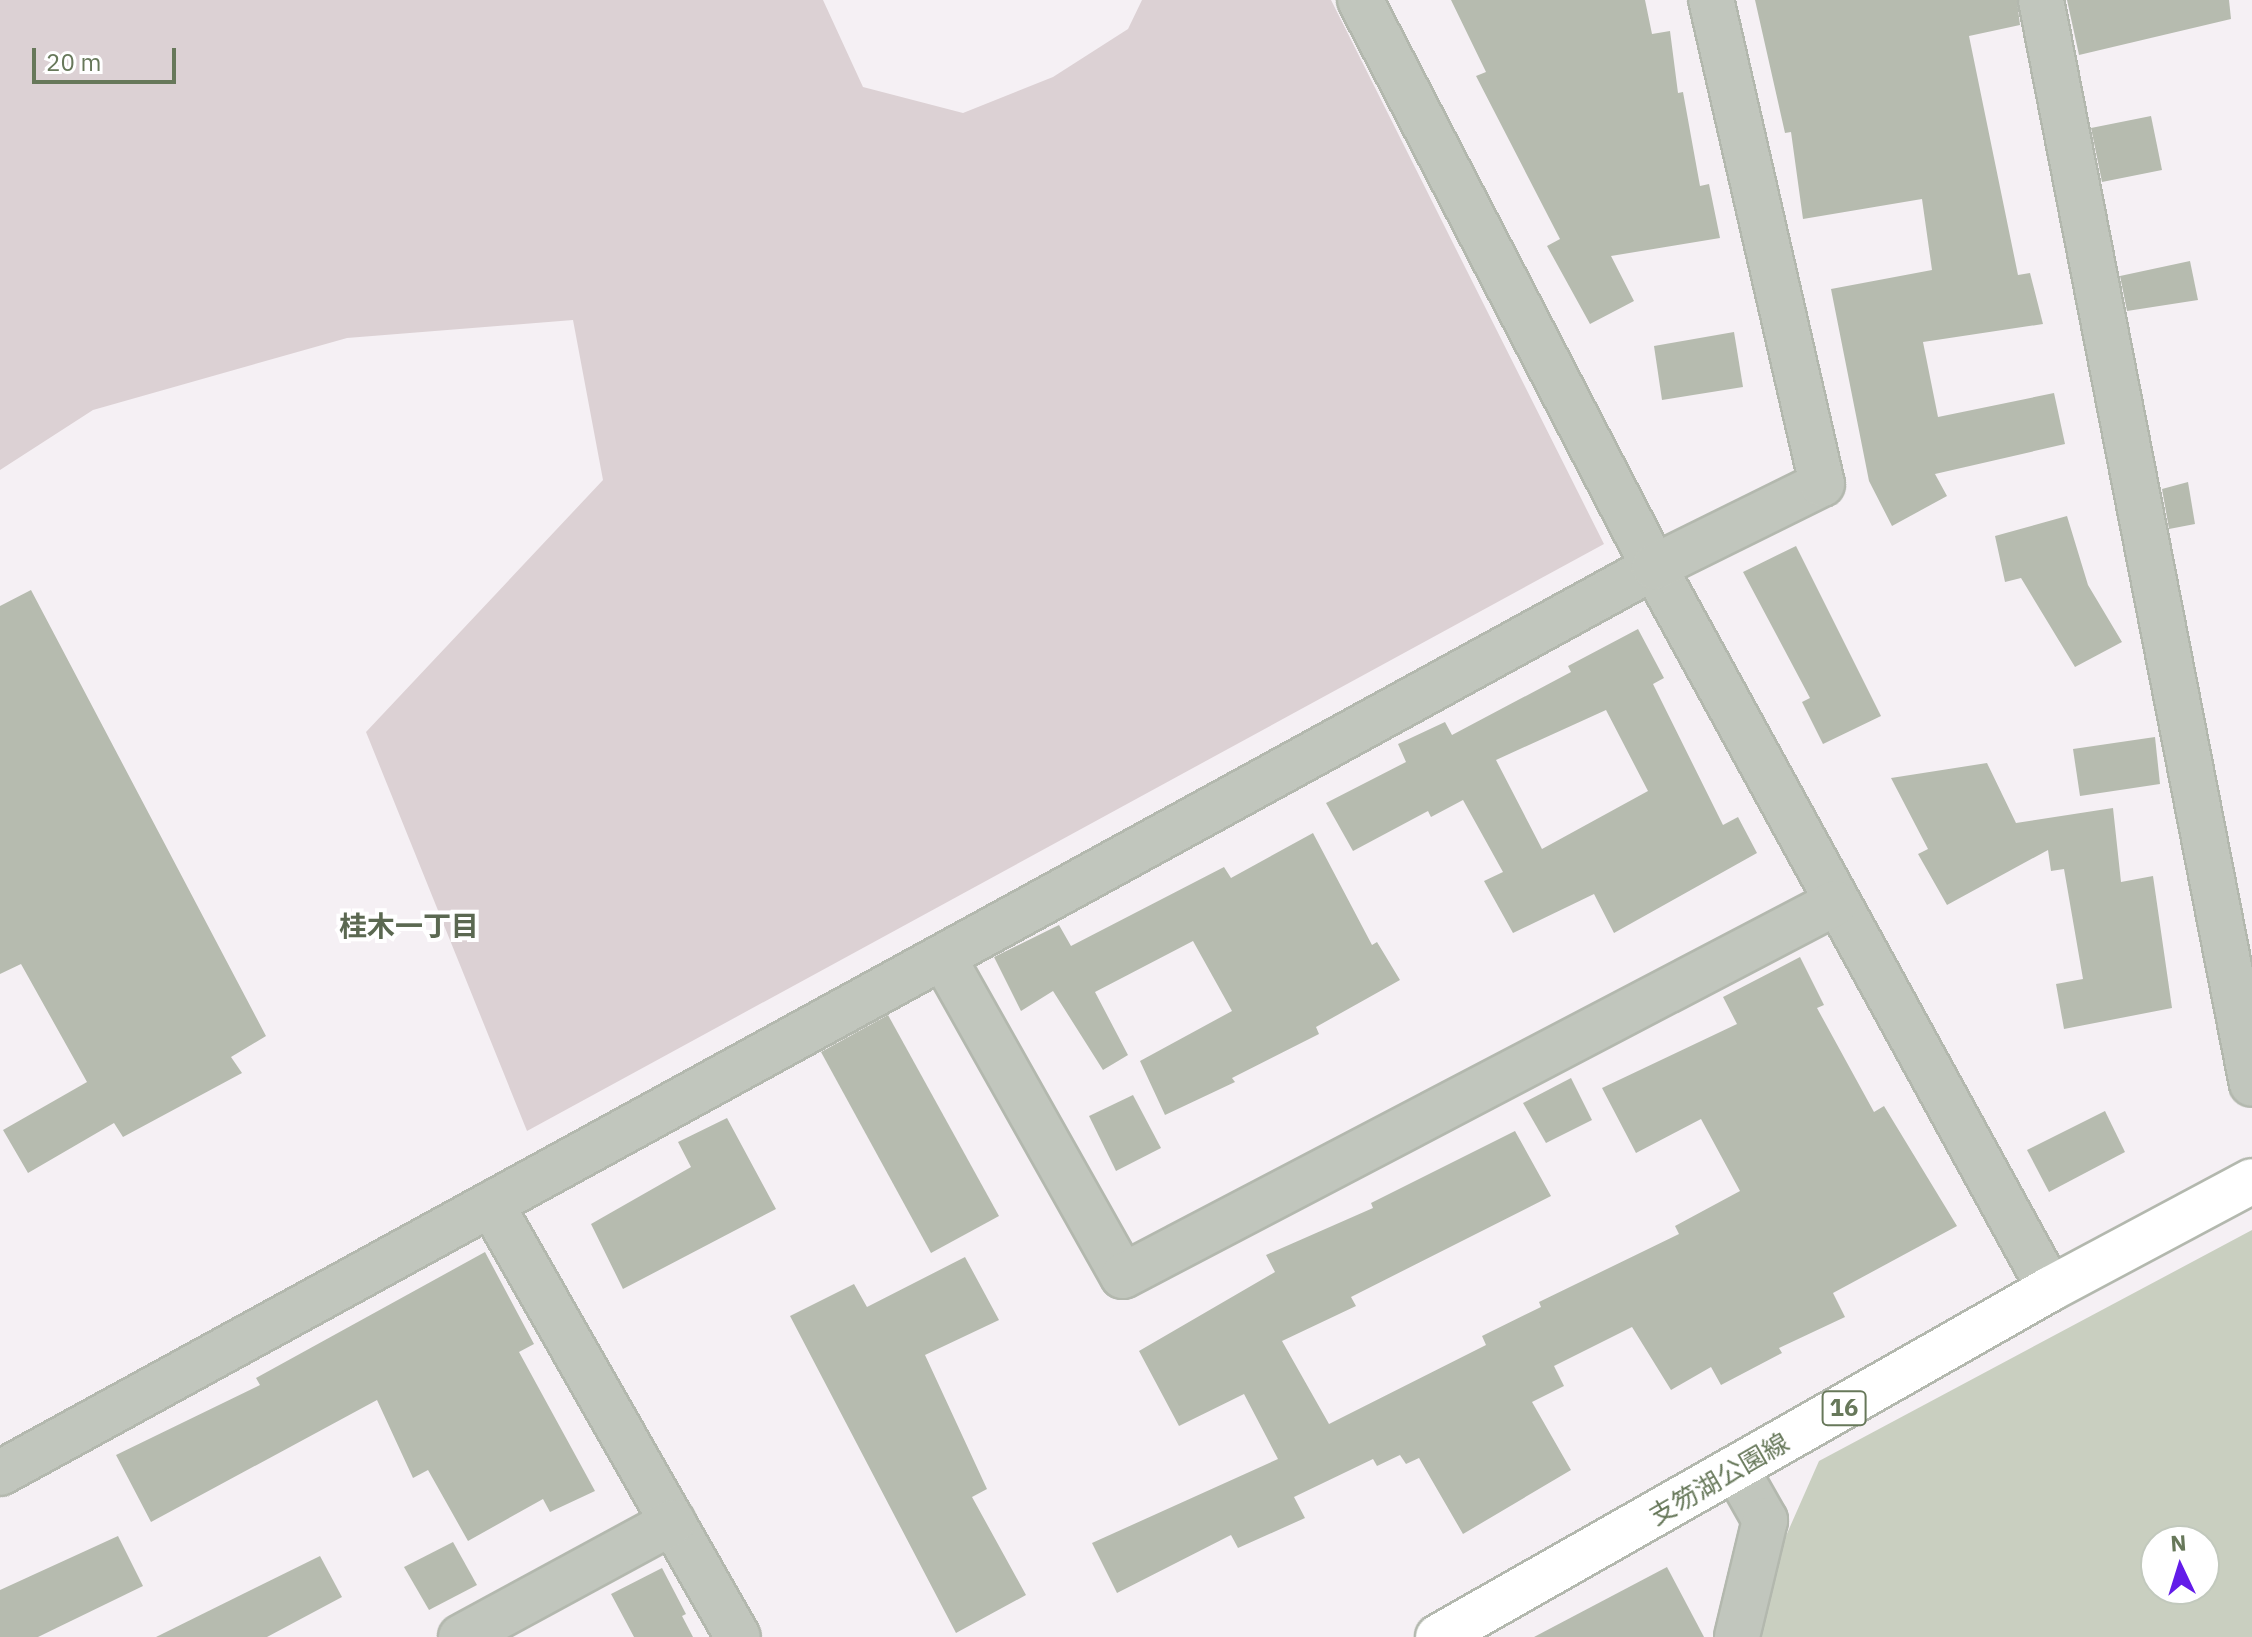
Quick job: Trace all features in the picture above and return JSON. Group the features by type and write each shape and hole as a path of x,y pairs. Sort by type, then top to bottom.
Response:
{"main road":[{"name":"支笏湖公園線","path":"1438,1637 2050,1289 2252,1181"}],"street":[{"path":"1360,0 1654,567 1835,903 2050,1289"},
{"path":"0,1473 1654,567 1822,484 1711,0"},
{"path":"2041,0 2252,1084"},
{"path":"943,957 1123,1276 1835,903"},
{"path":"491,1204 738,1637"},
{"path":"1736,1469 1765,1520 1737,1637"},
{"path":"461,1637 673,1522"}],"shaded area":[{"path":"0,0 823,0 863,87 963,113 1053,77 1128,29 1142,0 1331,0 1604,544 527,1131 366,732 603,480 573,320 347,338 93,410 0,470"},
{"path":"2252,1230 2252,1637 1762,1637 1763,1588 1819,1461"}],"building":[{"path":"1451,0 1645,0 1652,34 1670,31 1678,93 1683,92 1700,186 1709,184 1720,238 1611,256 1634,301 1590,324 1547,246 1560,239 1476,76 1486,72"},
{"path":"1755,0 2017,0 2020,25 1969,36 2018,275 2030,273 2043,324 1923,342 1938,417 2054,393 2065,444 1935,474 1947,496 1892,526 1869,481 1831,289 1932,270 1922,199 1803,219 1791,132 1785,133"},
{"path":"2067,0 2229,0 2231,19 2079,55"},
{"path":"2151,116 2162,170 2102,182 2091,128"},
{"path":"2190,261 2198,300 2127,311 2120,276"},
{"path":"1734,332 1743,387 1662,400 1654,346"},
{"path":"2188,482 2195,524 2169,529 2162,489"},
{"path":"2067,516 2088,585 2122,642 2075,667 2021,578 2005,582 1995,536"},
{"path":"1796,546 1881,716 1823,744 1802,702 1810,698 1743,572"},
{"path":"31,590 266,1036 231,1057 242,1073 123,1137 114,1123 28,1173 3,1130 87,1082 21,964 0,974 0,606"},
{"path":"1638,629 1664,678 1653,684 1723,825 1738,817 1757,853 1614,933 1594,894 1513,933 1484,881 1503,872 1463,800 1431,817 1428,811 1353,851 1326,803 1406,762 1398,744 1445,722 1452,735 1571,672 1568,666","holes":["1606,710 1648,791 1542,849 1496,760"]},
{"path":"2155,737 2160,784 2080,796 2073,749"},
{"path":"1987,763 2016,823 2113,808 2121,882 2153,876 2172,1008 2064,1029 2056,984 2083,979 2064,869 2051,871 2048,850 1947,905 1918,854 1928,849 1891,778"},
{"path":"1313,833 1372,945 1377,942 1400,980 1316,1027 1319,1034 1232,1078 1235,1082 1165,1115 1140,1061 1232,1011 1193,941 1095,992 1128,1055 1103,1070 1053,991 1021,1011 994,957 1059,925 1071,946 1224,867 1231,878"},
{"path":"1800,957 1824,1005 1817,1008 1874,1112 1884,1106 1957,1226 1833,1293 1845,1317 1779,1348 1782,1353 1721,1385 1711,1367 1671,1390 1632,1327 1554,1366 1564,1386 1532,1402 1571,1470 1463,1534 1419,1458 1406,1464 1400,1455 1377,1466 1373,1459 1294,1497 1305,1518 1238,1548 1231,1535 1117,1593 1092,1543 1278,1459 1244,1394 1179,1426 1139,1351 1275,1272 1266,1255 1373,1208 1371,1203 1515,1131 1551,1196 1351,1297 1356,1306 1282,1341 1329,1424 1486,1345 1482,1336 1541,1307 1539,1302 1679,1234 1675,1226 1740,1191 1701,1119 1636,1153 1602,1088 1737,1024 1723,997"},
{"path":"888,1015 999,1216 931,1253 821,1052"},
{"path":"1571,1078 1592,1120 1546,1143 1523,1103"},
{"path":"1133,1095 1161,1148 1116,1171 1089,1116"},
{"path":"2105,1111 2125,1152 2049,1192 2027,1150"},
{"path":"727,1118 776,1209 623,1289 591,1224 691,1167 678,1142"},
{"path":"485,1252 534,1344 519,1352 595,1491 550,1512 543,1499 468,1541 428,1470 413,1478 377,1400 151,1522 116,1455 260,1385 256,1378"},
{"path":"965,1257 999,1320 925,1355 987,1489 972,1497 1026,1595 956,1633 790,1316 854,1284 867,1307"},
{"path":"118,1536 143,1586 38,1637 0,1637 0,1590"},
{"path":"453,1542 477,1585 429,1610 404,1567"},
{"path":"320,1556 342,1597 267,1637 156,1637"},
{"path":"1667,1567 1704,1637 1534,1637"},
{"path":"662,1568 686,1614 682,1616 693,1637 634,1637 611,1594"}],"district":[{"name":"桂木一丁目","path":"409,926"}]}
